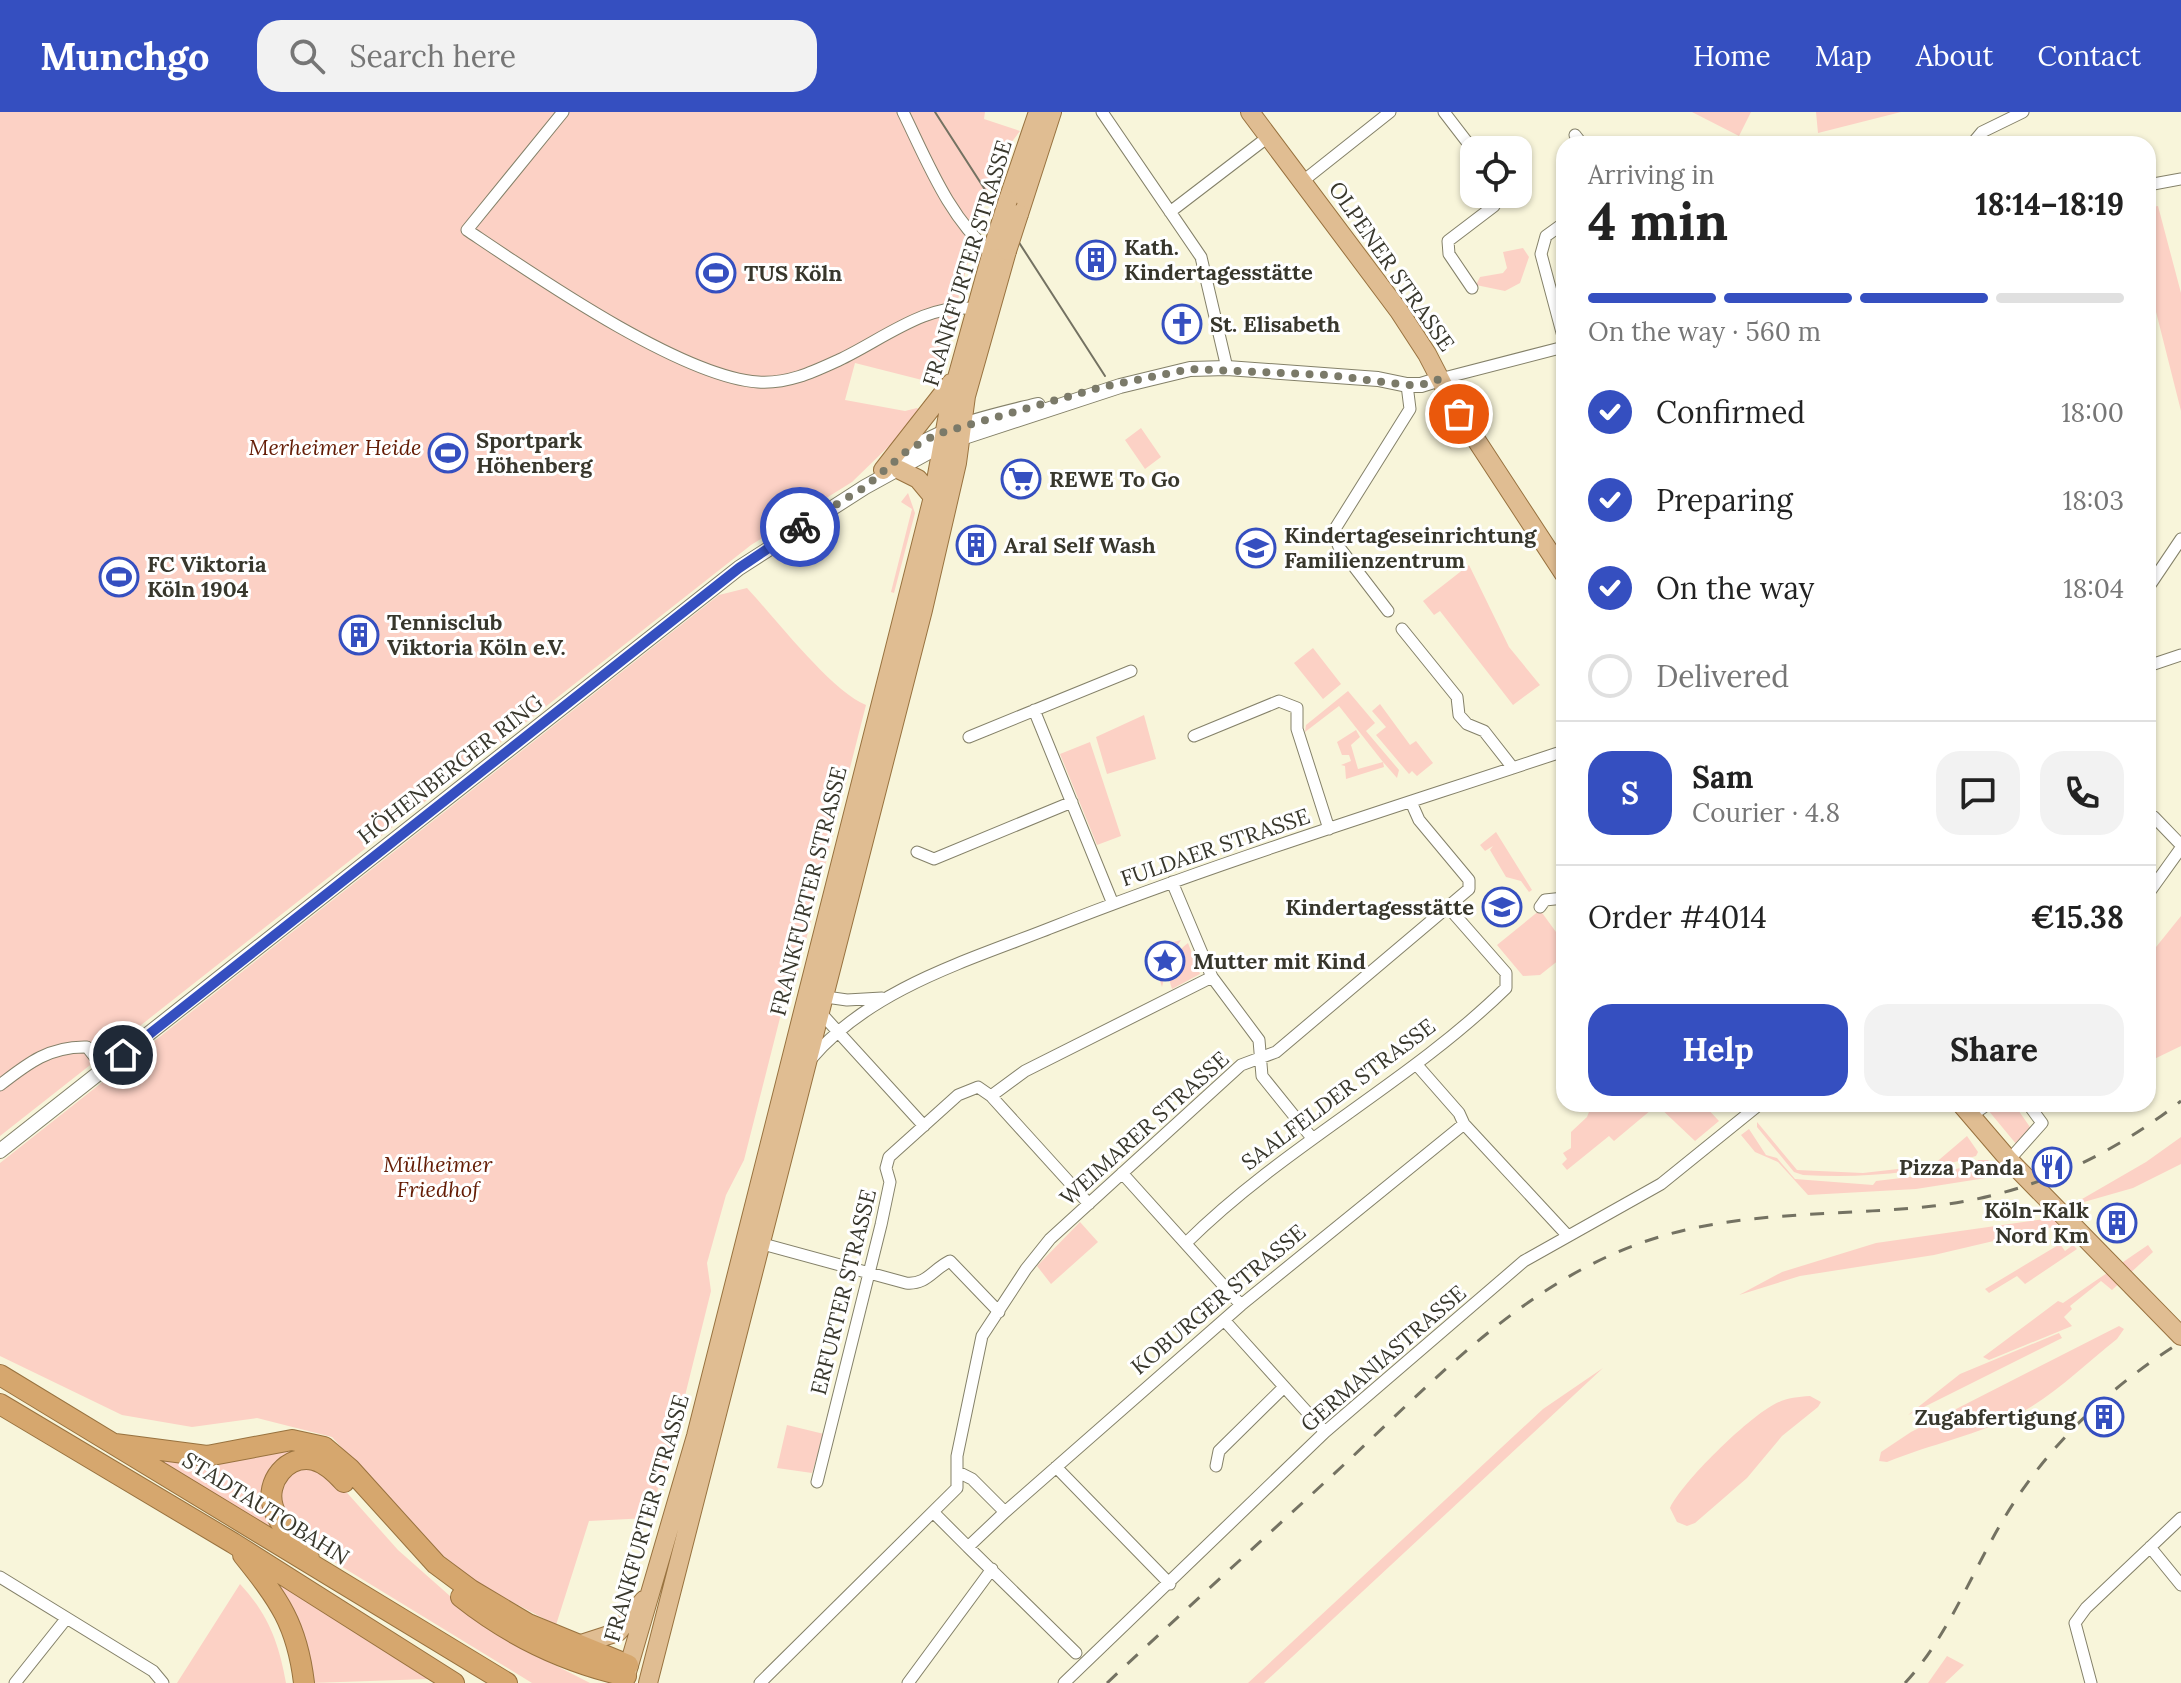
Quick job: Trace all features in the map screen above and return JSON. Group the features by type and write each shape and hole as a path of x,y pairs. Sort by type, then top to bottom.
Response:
{"highway":[{"name":"STADTAUTOBAHN","path":"0,1375 507,1683"},
{"path":"1,1405 233,1543 454,1683"},
{"path":"115,1444 207,1456 292,1440 324,1447 350,1469 436,1564 471,1590 580,1655 596,1683"},
{"path":"316,1568 277,1518 271,1500 279,1473 302,1460 316,1461 335,1472 436,1577 497,1624 626,1675"},
{"path":"233,1543 287,1613 299,1649 304,1683"}],"main road":[{"name":"FRANKFURTER STRASSE","path":"914,607 933,497 969,383 999,252 1038,112"},
{"name":"FRANKFURTER STRASSE","path":"1013,207 1052,112"},
{"name":"OLPENER STRASSE","path":"1250,112 1374,274 1459,414 1556,562"},
{"name":"FRANKFURTER STRASSE","path":"626,1675 696,1436 816,1001 914,607 953,434 957,374 974,309 999,252"},
{"path":"933,497 918,479 892,470 957,374"},
{"name":"FRANKFURTER STRASSE","path":"649,1683 802,1070 816,1001"},
{"path":"1968,1112 2009,1160 2181,1336"},
{"path":"580,1655 618,1632 650,1591"},
{"path":"626,1675 649,1683"}],"street":[{"path":"563,112 467,230 560,290 654,344 740,380 789,381 945,307 974,309"},
{"path":"903,112 953,210 972,238 999,252"},
{"path":"1102,112 1205,267 1227,368"},
{"path":"1303,181 1390,112"},
{"path":"1444,112 1462,136"},
{"path":"1979,136 2023,112"},
{"path":"1170,212 1268,137"},
{"path":"2156,184 2181,179"},
{"path":"1472,288 1449,254 1448,241 1491,208"},
{"path":"1556,229 1546,236 1541,254 1556,310"},
{"path":"1388,611 1339,547 1333,532 1410,409 1407,385 1421,385 1556,349"},
{"name":"HÖHENBERGER RING","path":"0,1151 739,568 892,470 916,445 1102,387 1120,386 1190,369 1227,368 1378,379 1407,385"},
{"path":"2156,576 2181,539"},
{"path":"1402,629 1457,697 1459,715 1467,724 1484,731 1513,768"},
{"path":"2156,663 2181,655"},
{"path":"969,737 1131,671"},
{"path":"1194,736 1279,701 1297,708 1297,729 1329,829"},
{"path":"1034,710 1113,904"},
{"name":"FULDAER STRASSE","path":"802,1070 838,1031 886,998 1172,882 1556,754"},
{"path":"917,852 934,859 1072,802"},
{"name":"WEIMARER STRASSE","path":"958,1472 965,1409 982,1336 1050,1239 1241,1065 1276,1052 1469,889 1470,882 1421,823 1411,802"},
{"path":"2156,824 2181,847 2156,883"},
{"path":"1172,882 1212,977 1259,1040 1262,1076 1312,1138"},
{"path":"1540,907 1545,900 1556,899"},
{"name":"SAALFELDER STRASSE","path":"1187,1242 1219,1210 1312,1138 1416,1064 1504,990 1508,976 1448,907"},
{"path":"1089,1204 991,1096 1025,1071 1212,977"},
{"name":"FULDAER STRASSE","path":"816,1001 886,998"},
{"path":"816,1001 838,1031 924,1126"},
{"path":"0,1085 35,1060 59,1048 87,1047 98,1061 99,1073"},
{"path":"1416,1064 1459,1113 1464,1124 1567,1235"},
{"name":"ERFURTER STRASSE","path":"817,1482 890,1182 886,1168 889,1157 958,1095 978,1087 991,1096"},
{"name":"GERMANIASTRASSE","path":"1064,1683 1325,1432 1524,1261 1681,1171 1751,1112"},
{"path":"2009,1160 2042,1123 2034,1112"},
{"name":"KOBURGER STRASSE","path":"968,1547 1241,1305 1464,1124"},
{"path":"1122,1173 1241,1305"},
{"path":"759,1243 868,1274 916,1284 945,1263 954,1263 999,1312"},
{"path":"1224,1320 1325,1432"},
{"path":"1216,1466 1219,1451 1284,1387"},
{"path":"1056,1467 1170,1584"},
{"path":"760,1683 957,1488 958,1472 972,1479 1005,1512"},
{"path":"933,1512 1076,1653"},
{"path":"2091,1683 2075,1623 2086,1608 2181,1518"},
{"path":"2150,1547 2181,1585"},
{"path":"908,1683 992,1569"},
{"path":"0,1577 153,1671 163,1683"},
{"path":"15,1683 66,1619"}],"green space":[{"name":"Merheimer Heide","path":"0,112 985,112 984,119 1020,131 995,164 942,358 930,382 855,363 845,400 905,411 917,408 923,413 852,482 751,545 0,1136"},
{"path":"1692,112 1751,112 1739,136"},
{"path":"1816,112 1901,112 1818,133"},
{"path":"2156,206 2181,293 2181,411 2156,312"},
{"path":"1523,248 1529,257 1520,283 1505,291 1476,285 1480,277 1503,273 1507,268 1503,252"},
{"path":"1141,428 1161,457 1145,469 1125,440"},
{"path":"908,493 915,513 894,593 891,592 912,509 901,502"},
{"path":"1469,565 1509,647 1540,685 1513,705 1440,611 1434,615 1423,601"},
{"name":"Mülheimer Friedhof","path":"747,588 820,670 866,705 792,995 782,1010 744,1160 726,1195 707,1263 711,1291 672,1448 648,1518 589,1521 556,1625 478,1584 429,1544 332,1437 257,1418 192,1427 122,1415 0,1356 0,1163 719,595"},
{"path":"1313,648 1341,684 1323,699 1294,663"},
{"path":"1348,691 1375,723 1366,731 1399,770 1397,778 1339,706 1305,732 1306,725"},
{"path":"1380,704 1410,745 1416,741 1433,763 1417,776 1412,771 1409,774 1376,735 1386,727 1372,711"},
{"path":"1144,715 1156,759 1107,774 1096,737"},
{"path":"1356,730 1360,737 1351,745 1358,769 1383,762 1384,767 1346,779 1345,766 1341,765 1351,761 1349,755 1342,755 1337,742"},
{"path":"1090,742 1121,836 1097,845 1060,754"},
{"path":"1496,832 1532,890 1529,892 1521,881 1506,877 1490,850 1493,846 1485,851 1480,845"},
{"path":"1540,910 1556,932 1556,962 1540,975 1523,976 1497,945"},
{"path":"2181,916 2181,1046 2156,1058 2156,947"},
{"path":"1181,940 1169,959 1162,987 1150,948"},
{"path":"1188,943 1200,974 1172,989 1169,976 1172,963"},
{"path":"1589,1112 1649,1112 1614,1141 1609,1136 1567,1170 1562,1164 1567,1159 1563,1153 1571,1148 1571,1132"},
{"path":"1664,1112 1711,1112 1719,1121 1695,1141"},
{"path":"1990,1112 2020,1112 2032,1130 2017,1145"},
{"path":"1757,1122 1797,1170 1863,1173 1933,1165 1967,1136 1978,1152 1976,1156 1912,1171 1848,1176 1803,1175 1794,1172 1757,1127"},
{"path":"1749,1129 1766,1155 1777,1158 1795,1179 1873,1185 1876,1181 1935,1174 1977,1164 1978,1160 1988,1160 2005,1175 1916,1189 1808,1195 1778,1162 1755,1152 1741,1135"},
{"path":"2181,1137 2181,1164 2133,1188 2070,1206 2146,1162"},
{"path":"2059,1217 2061,1222 2053,1227 1934,1255 1800,1276 1739,1295 1782,1272 1876,1243"},
{"path":"1080,1222 1098,1242 1051,1284 1037,1266"},
{"path":"2060,1244 2065,1251 2073,1245 2077,1249 2025,1284 2017,1276 1989,1293 1985,1289"},
{"path":"2148,1245 2153,1252 2112,1290 2101,1281 2070,1306 2072,1309 2064,1317 2072,1326 1989,1360 1983,1357 2058,1301 2063,1303"},
{"path":"2119,1326 2124,1329 2117,1339 2058,1388 2020,1413 1887,1462 1879,1461 1881,1452 1911,1432"},
{"path":"2059,1333 2062,1338 1908,1415 1960,1374"},
{"path":"1603,1368 1264,1683 1248,1683 1543,1409"},
{"path":"1810,1396 1821,1402 1818,1407 1782,1436 1747,1478 1695,1523 1687,1526 1677,1522 1670,1508 1677,1496 1732,1437 1777,1403"},
{"path":"787,1425 824,1434 812,1473 777,1468"},
{"path":"301,1449 277,1466 285,1537 148,1456 189,1464"},
{"path":"308,1465 341,1486 398,1550 459,1604 541,1658 590,1683 532,1683 321,1554 300,1536 279,1507 285,1476"},
{"path":"270,1577 429,1679 311,1683 293,1608"},
{"path":"240,1584 258,1606 271,1630 286,1683 177,1683"},
{"path":"1947,1656 1964,1665 1945,1683 1928,1683"}],"tram line":[{"path":"935,112 1105,376"}],"railway":[{"path":"1107,1683 1449,1366 1519,1309 1596,1262 1638,1244 1710,1225 1747,1219 1933,1206 2000,1193 2095,1157 2181,1101"},
{"path":"1905,1683 1945,1628 1999,1527 2035,1472 2102,1401 2181,1342"}],"way so far":[{"path":"800,527 865,487 908,450 937,434 1102,387 1120,386 1190,369 1227,368 1328,375 1407,385 1421,385 1440,379 1459,414"}],"place":[{"name":"Kath. Kindertagesstätte","path":"1096,260"},
{"name":"TUS Köln","path":"716,273"},
{"name":"St. Elisabeth","path":"1182,324"},
{"name":"Sportpark Höhenberg","path":"448,453"},
{"name":"REWE To Go","path":"1021,479"},
{"name":"Aral Self Wash","path":"976,545"},
{"name":"Kindertageseinrichtung Familienzentrum","path":"1256,548"},
{"name":"FC Viktoria Köln 1904","path":"119,577"},
{"name":"Tennisclub Viktoria Köln e.V.","path":"359,635"},
{"name":"Kindertagesstätte","path":"1502,907"},
{"name":"Mutter mit Kind","path":"1165,961"},
{"name":"Pizza Panda","path":"2052,1167"},
{"name":"Köln-Kalk Nord Km","path":"2117,1223"},
{"name":"Zugabfertigung","path":"2104,1417"}],"route":[{"path":"123,1055 739,568 800,527"}]}
